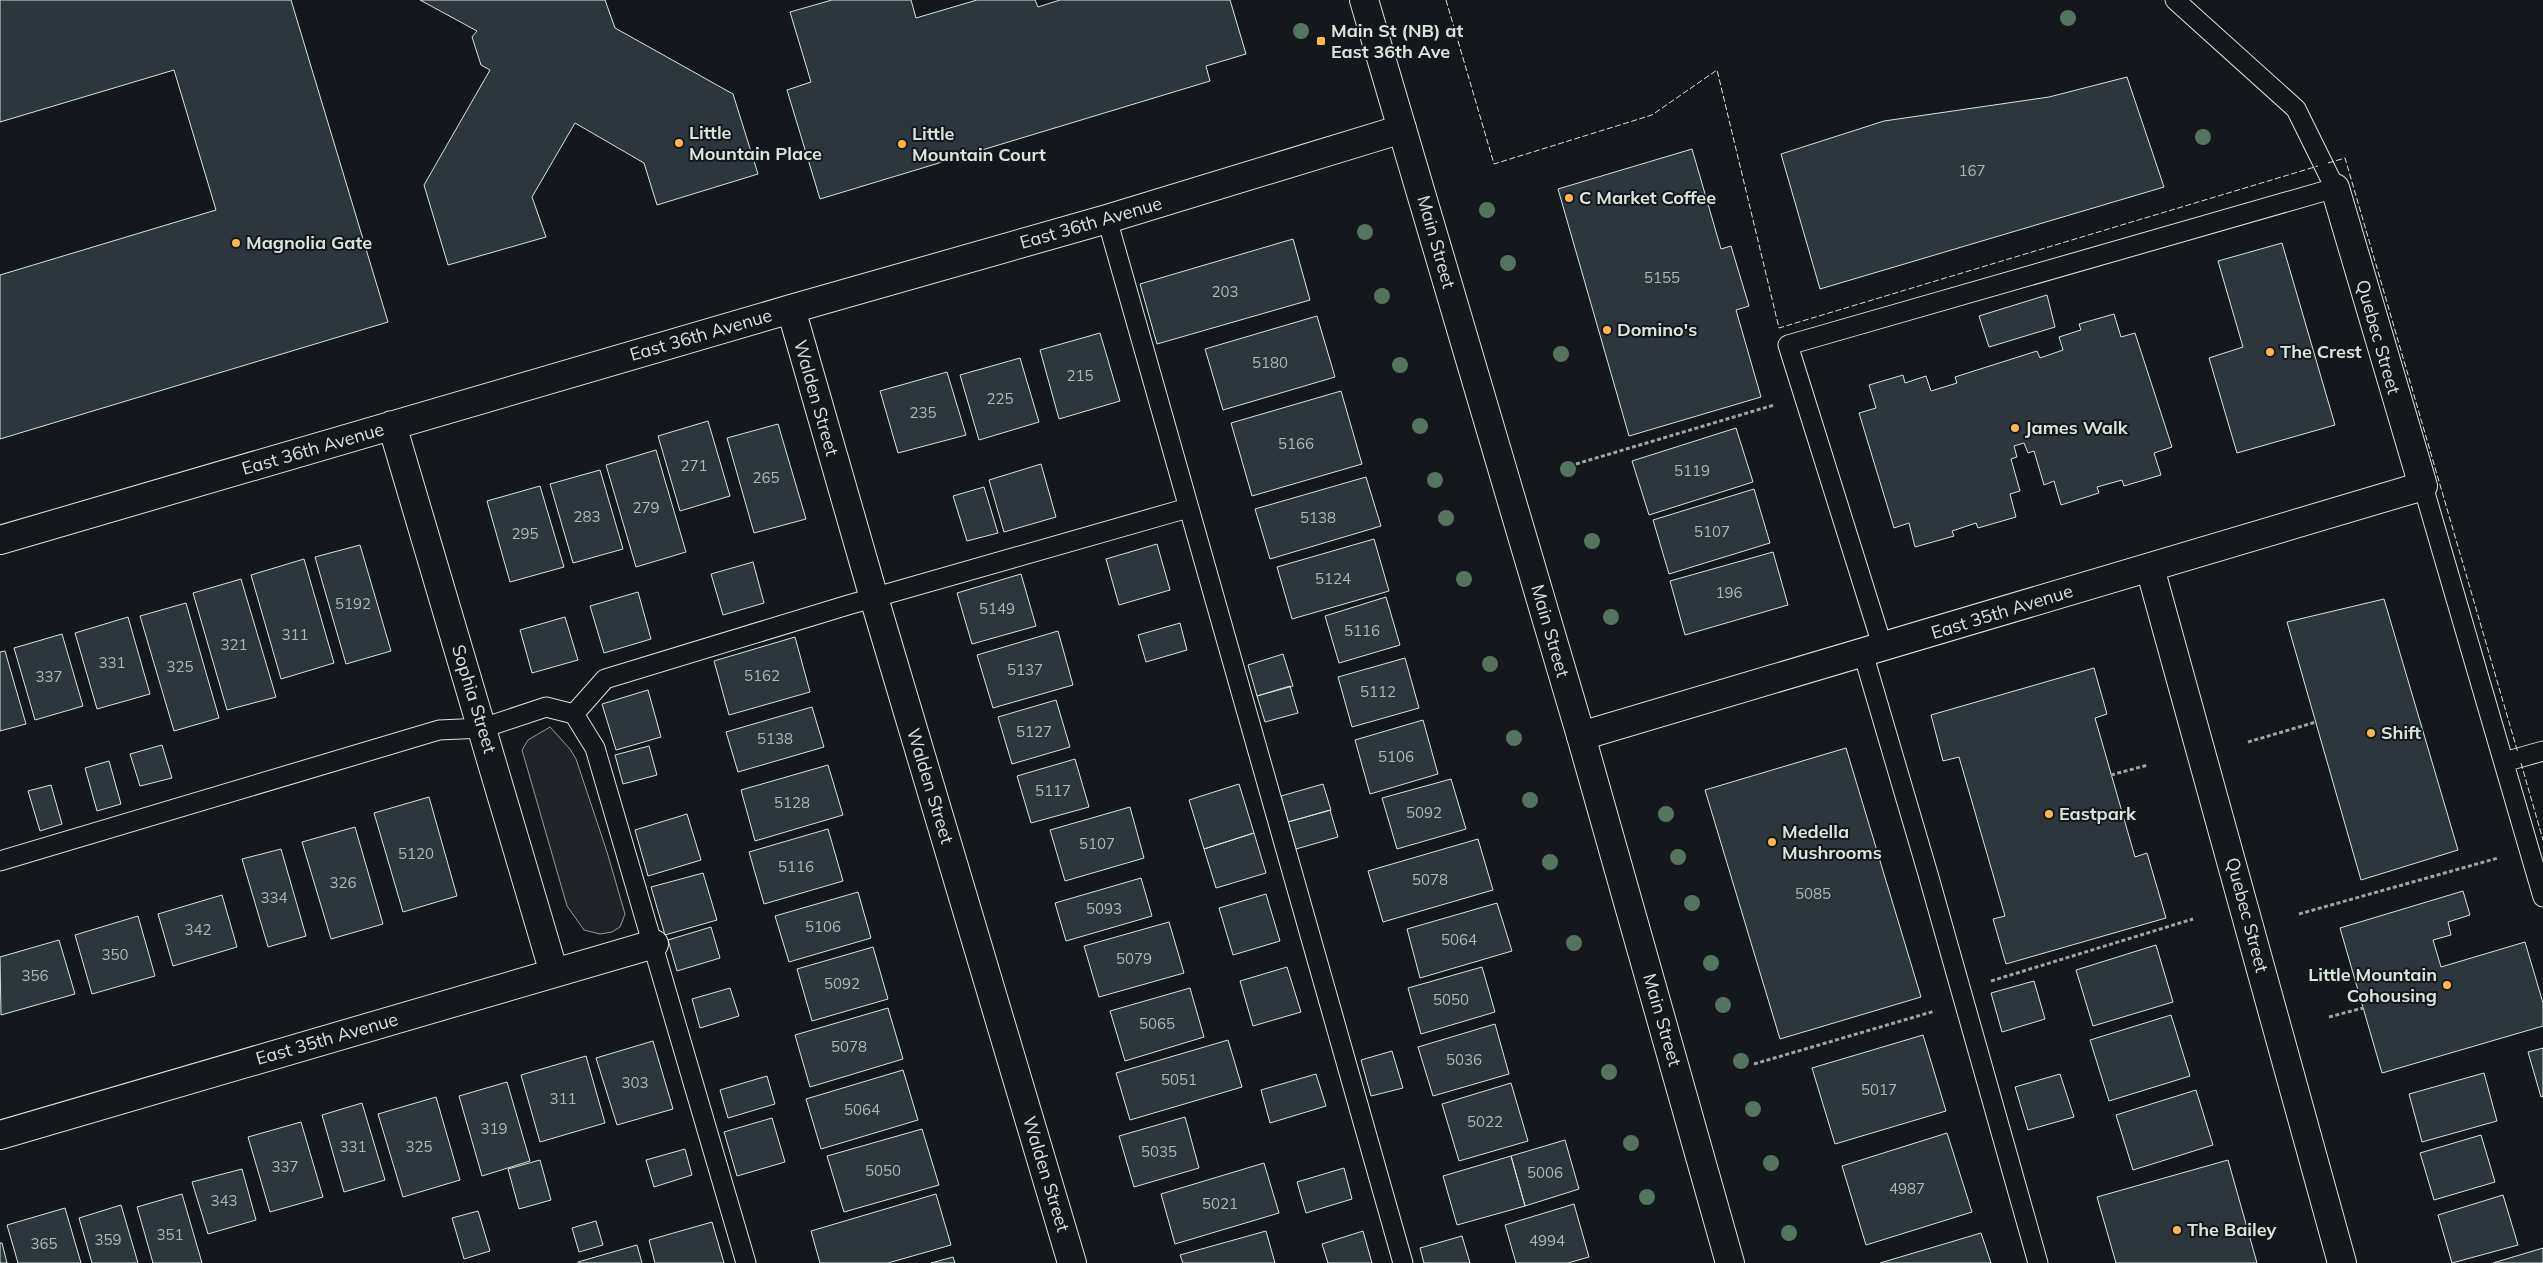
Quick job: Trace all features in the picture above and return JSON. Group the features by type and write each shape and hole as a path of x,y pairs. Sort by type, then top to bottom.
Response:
{"street":[{"name":"Main Street","path":"1364,0 1581,736 1730,1263"},
{"name":"East 36th Avenue","path":"0,540 1106,219 1402,129"},
{"name":"Quebec Street","path":"2335,188 2423,486"},
{"name":"Walden Street","path":"791,309 874,598 1072,1263"},
{"name":"Sophia Street","path":"392,425 554,973"},
{"name":"East 35th Avenue","path":"1581,736 1873,651 2423,486"},
{"name":"Quebec Street","path":"2150,568 2342,1263"},
{"name":"East 35th Avenue","path":"0,1135 654,944"}],"lane":[{"path":"2038,1263 1963,996 1804,396 1788,346 2335,188 2296,110 2174,0"},
{"path":"1106,219 1404,1263"},
{"path":"2423,486 2543,897"},
{"path":"574,714 605,679 874,598 1188,508"},
{"path":"0,861 439,730 483,728 546,707 574,714 595,748 746,1263"},
{"path":"2504,762 2543,751"}],"path":[{"path":"1576,464 1804,396"},
{"path":"2248,742 2316,722"},
{"path":"2111,775 2148,765"},
{"path":"2299,914 2530,849"},
{"path":"1754,1064 2193,919"},
{"path":"2329,1017 2363,1008"}],"shaded area":[{"path":"550,727 570,749 576,759 607,852 625,914 620,927 612,932 600,934 584,930 567,906 522,750 528,740"}],"building":[{"name":"Magnolia Gate","path":"0,0 291,0 388,322 0,439 0,275 216,210 174,70 0,122"},
{"name":"Little Mountain Place","path":"420,0 605,0 615,28 733,94 758,174 657,205 644,163 575,123 532,197 546,237 448,265 424,185 490,70 481,65 472,37 477,31"},
{"name":"Little Mountain Court","path":"832,0 911,0 916,18 977,0 1035,0 1038,7 1060,0 1230,0 1246,54 1206,66 1210,81 820,199 787,90 811,82 790,12"},
{"path":"2127,77 2164,187 1820,289 1781,154 1884,121 2049,97"},
{"path":"1692,149 1721,249 1731,246 1749,306 1736,310 1761,397 1629,436 1558,189"},
{"path":"1293,239 1310,300 1157,344 1140,284"},
{"name":"The Crest","path":"2282,243 2335,425 2237,453 2209,358 2243,347 2218,261"},
{"path":"2047,295 2055,327 1989,347 1979,316"},
{"name":"James Walk","path":"2114,314 2121,337 2135,333 2172,447 2154,453 2161,475 2124,486 2122,480 2097,487 2099,493 2061,505 2054,481 2044,485 2034,451 2028,453 2024,443 2014,446 2017,457 2011,459 2020,491 2010,494 2016,517 1978,528 1976,523 1952,531 1954,536 1915,547 1909,523 1894,528 1859,413 1876,408 1869,385 1903,375 1905,383 1926,376 1931,391 1957,383 1955,377 2037,351 2040,358 2063,350 2059,337 2081,330 2079,324"},
{"path":"1317,316 1335,377 1223,410 1205,349"},
{"path":"1100,333 1120,401 1059,419 1040,350"},
{"path":"1020,358 1039,422 979,440 960,375"},
{"path":"947,372 966,435 898,453 880,391"},
{"path":"1341,391 1362,464 1252,496 1231,423"},
{"path":"708,421 730,496 680,511 658,436"},
{"path":"778,424 806,519 754,533 727,438"},
{"path":"1736,428 1753,482 1649,515 1632,461"},
{"path":"656,450 686,552 636,567 606,465"},
{"path":"1041,464 1056,517 1004,532 989,480"},
{"path":"600,470 623,549 573,563 550,484"},
{"path":"1366,477 1381,526 1270,559 1255,509"},
{"path":"540,486 564,567 510,582 487,501"},
{"path":"984,487 998,533 967,541 953,496"},
{"path":"1754,489 1770,543 1669,574 1653,520"},
{"path":"1374,539 1389,591 1292,619 1277,567"},
{"path":"1157,544 1170,590 1119,605 1106,559"},
{"path":"360,545 391,651 346,664 315,557"},
{"path":"1773,552 1788,605 1685,635 1670,581"},
{"path":"304,559 334,663 281,679 251,575"},
{"path":"753,562 764,603 723,615 711,574"},
{"path":"1021,574 1036,626 972,644 957,593"},
{"path":"241,579 276,697 227,710 193,593"},
{"path":"638,592 651,639 604,653 590,606"},
{"path":"1386,597 1400,645 1339,663 1325,616"},
{"name":"Shift","path":"2384,599 2458,850 2361,880 2287,622"},
{"path":"186,603 219,718 174,731 140,616"},
{"path":"128,617 150,694 97,709 75,633"},
{"path":"565,617 578,660 532,673 520,630"},
{"path":"1180,623 1187,650 1146,662 1138,635"},
{"path":"1058,631 1073,685 993,708 977,655"},
{"path":"62,634 83,706 35,720 14,648"},
{"path":"795,637 810,692 729,715 714,661"},
{"path":"5,651 26,724 0,731 0,652"},
{"path":"1283,654 1293,686 1257,696 1248,665"},
{"path":"1405,658 1419,708 1352,727 1338,677"},
{"name":"Eastpark","path":"2094,668 2107,714 2095,718 2135,857 2147,853 2166,918 2006,964 1993,919 2005,916 1959,757 1943,761 1931,715"},
{"path":"1290,686 1298,713 1265,722 1257,696"},
{"path":"648,690 661,737 616,750 602,704"},
{"path":"1056,700 1070,747 1012,764 998,717"},
{"path":"812,707 824,747 738,772 726,732"},
{"path":"1423,720 1438,774 1370,794 1355,740"},
{"path":"162,745 172,778 140,786 130,754"},
{"path":"649,746 657,775 623,784 615,755"},
{"path":"1846,748 1921,997 1780,1039 1705,790"},
{"path":"1075,759 1089,807 1031,823 1017,776"},
{"path":"109,761 121,804 97,811 85,768"},
{"path":"828,765 843,815 755,841 741,790"},
{"path":"1451,779 1466,829 1397,849 1382,798"},
{"path":"1239,784 1254,833 1204,849 1189,800"},
{"path":"1323,784 1331,810 1288,822 1281,796"},
{"path":"51,785 62,824 40,831 28,791"},
{"path":"429,797 457,896 403,912 374,813"},
{"path":"1130,807 1144,858 1065,881 1050,830"},
{"path":"1330,810 1338,837 1296,849 1288,822"},
{"path":"687,814 701,860 648,876 635,830"},
{"path":"355,827 383,924 331,939 302,842"},
{"path":"828,829 843,881 764,904 749,852"},
{"path":"1254,833 1266,873 1216,888 1204,849"},
{"path":"1478,839 1493,890 1383,922 1368,871"},
{"path":"281,849 306,936 268,947 242,859"},
{"path":"703,873 717,920 665,935 651,887"},
{"path":"1141,878 1152,916 1066,941 1055,903"},
{"name":"Little Mountain Cohousing","path":"2463,891 2470,915 2448,922 2451,935 2433,940 2441,967 2525,942 2543,1003 2543,1026 2382,1073 2340,928"},
{"path":"858,892 871,938 789,962 775,916"},
{"path":"1266,894 1280,941 1233,955 1219,908"},
{"path":"222,895 237,947 173,966 158,914"},
{"path":"1497,903 1512,951 1420,978 1407,929"},
{"path":"138,916 155,976 92,994 75,935"},
{"path":"1169,922 1184,973 1099,997 1084,946"},
{"path":"711,927 720,958 677,971 668,940"},
{"path":"59,940 75,994 1,1015 0,957"},
{"path":"2156,945 2173,1002 2093,1026 2076,970"},
{"path":"873,947 888,999 812,1021 797,969"},
{"path":"1287,967 1301,1012 1253,1026 1240,981"},
{"path":"1482,967 1495,1012 1421,1034 1408,988"},
{"path":"2034,981 2045,1019 2002,1032 1991,993"},
{"path":"730,988 739,1016 700,1028 692,999"},
{"path":"1190,988 1204,1037 1125,1061 1110,1011"},
{"path":"888,1008 903,1059 810,1087 795,1035"},
{"path":"2171,1015 2190,1076 2109,1101 2090,1040"},
{"path":"1495,1024 1509,1074 1433,1096 1418,1047"},
{"path":"1923,1035 1946,1111 1835,1144 1812,1068"},
{"path":"1228,1040 1242,1087 1130,1120 1116,1073"},
{"path":"653,1041 673,1109 617,1125 596,1058"},
{"path":"2543,1048 2543,1096 2541,1097 2528,1052"},
{"path":"1392,1051 1403,1088 1371,1096 1361,1060"},
{"path":"586,1056 605,1123 540,1142 521,1075"},
{"path":"903,1070 918,1120 821,1149 806,1099"},
{"path":"2484,1073 2497,1121 2422,1142 2409,1094"},
{"path":"1316,1074 1326,1106 1270,1123 1261,1090"},
{"path":"2060,1074 2074,1117 2028,1130 2015,1087"},
{"path":"767,1076 775,1104 728,1118 720,1090"},
{"path":"507,1082 530,1161 482,1176 459,1096"},
{"path":"1511,1083 1528,1141 1459,1161 1442,1104"},
{"path":"2196,1090 2213,1145 2133,1170 2116,1115"},
{"path":"436,1097 460,1180 403,1197 378,1114"},
{"path":"362,1103 385,1180 344,1192 322,1115"},
{"path":"1185,1117 1199,1168 1134,1187 1119,1136"},
{"path":"772,1118 785,1162 737,1176 724,1132"},
{"path":"301,1122 323,1197 270,1212 248,1137"},
{"path":"922,1129 939,1185 844,1212 827,1156"},
{"path":"1947,1133 1972,1212 1866,1245 1842,1166"},
{"path":"2481,1135 2495,1182 2434,1200 2420,1153"},
{"path":"1565,1140 1579,1189 1525,1206 1511,1156"},
{"path":"685,1149 692,1175 654,1187 646,1160"},
{"path":"1511,1156 1525,1206 1457,1225 1443,1176"},
{"path":"540,1160 551,1200 519,1209 508,1169"},
{"name":"The Bailey","path":"2228,1160 2257,1263 2116,1263 2097,1197"},
{"path":"1264,1163 1279,1213 1175,1244 1161,1194"},
{"path":"1344,1168 1352,1199 1306,1213 1297,1182"},
{"path":"242,1169 256,1220 208,1234 192,1182"},
{"path":"182,1194 202,1263 153,1263 137,1207"},
{"path":"936,1194 951,1245 888,1263 820,1263 811,1231"},
{"path":"2503,1195 2518,1245 2452,1263 2438,1215"},
{"path":"1574,1204 1589,1257 1568,1263 1516,1263 1505,1225"},
{"path":"121,1205 138,1263 92,1263 79,1218"},
{"path":"65,1208 81,1263 18,1263 7,1225"},
{"path":"478,1211 490,1251 464,1259 452,1218"},
{"path":"596,1221 603,1245 579,1252 572,1228"},
{"path":"712,1222 724,1263 655,1263 649,1240"},
{"path":"1266,1231 1275,1263 1183,1263 1180,1255"},
{"path":"1363,1231 1372,1263 1328,1263 1322,1244"},
{"path":"1981,1233 1991,1263 1880,1263"},
{"path":"1462,1236 1470,1263 1424,1263 1420,1248"},
{"path":"0,1243 2,1243 7,1263 0,1263"},
{"path":"637,1245 642,1263 578,1263 578,1262"},
{"path":"2543,1248 2543,1263 2493,1263"},
{"path":"953,1257 955,1263 931,1263"}],"fence":[{"path":"1446,0 1494,164 1652,115 1717,70 1779,328 2318,166"},
{"path":"2328,163 2345,158 2518,753"},
{"path":"2521,763 2543,840"}],"place":[{"name":"Main St (NB) at East 36th Ave","path":"1321,41"},
{"name":"Little Mountain Place","path":"679,143"},
{"name":"Little Mountain Court","path":"902,144"},
{"name":"C Market Coffee","path":"1569,198"},
{"name":"Magnolia Gate","path":"236,243"},
{"name":"Domino's","path":"1607,330"},
{"name":"The Crest","path":"2270,352"},
{"name":"James Walk","path":"2015,428"},
{"name":"Shift","path":"2371,733"},
{"name":"Eastpark","path":"2049,814"},
{"name":"Medella Mushrooms","path":"1772,842"},
{"name":"Little Mountain Cohousing","path":"2447,985"},
{"name":"The Bailey","path":"2177,1230"}]}
